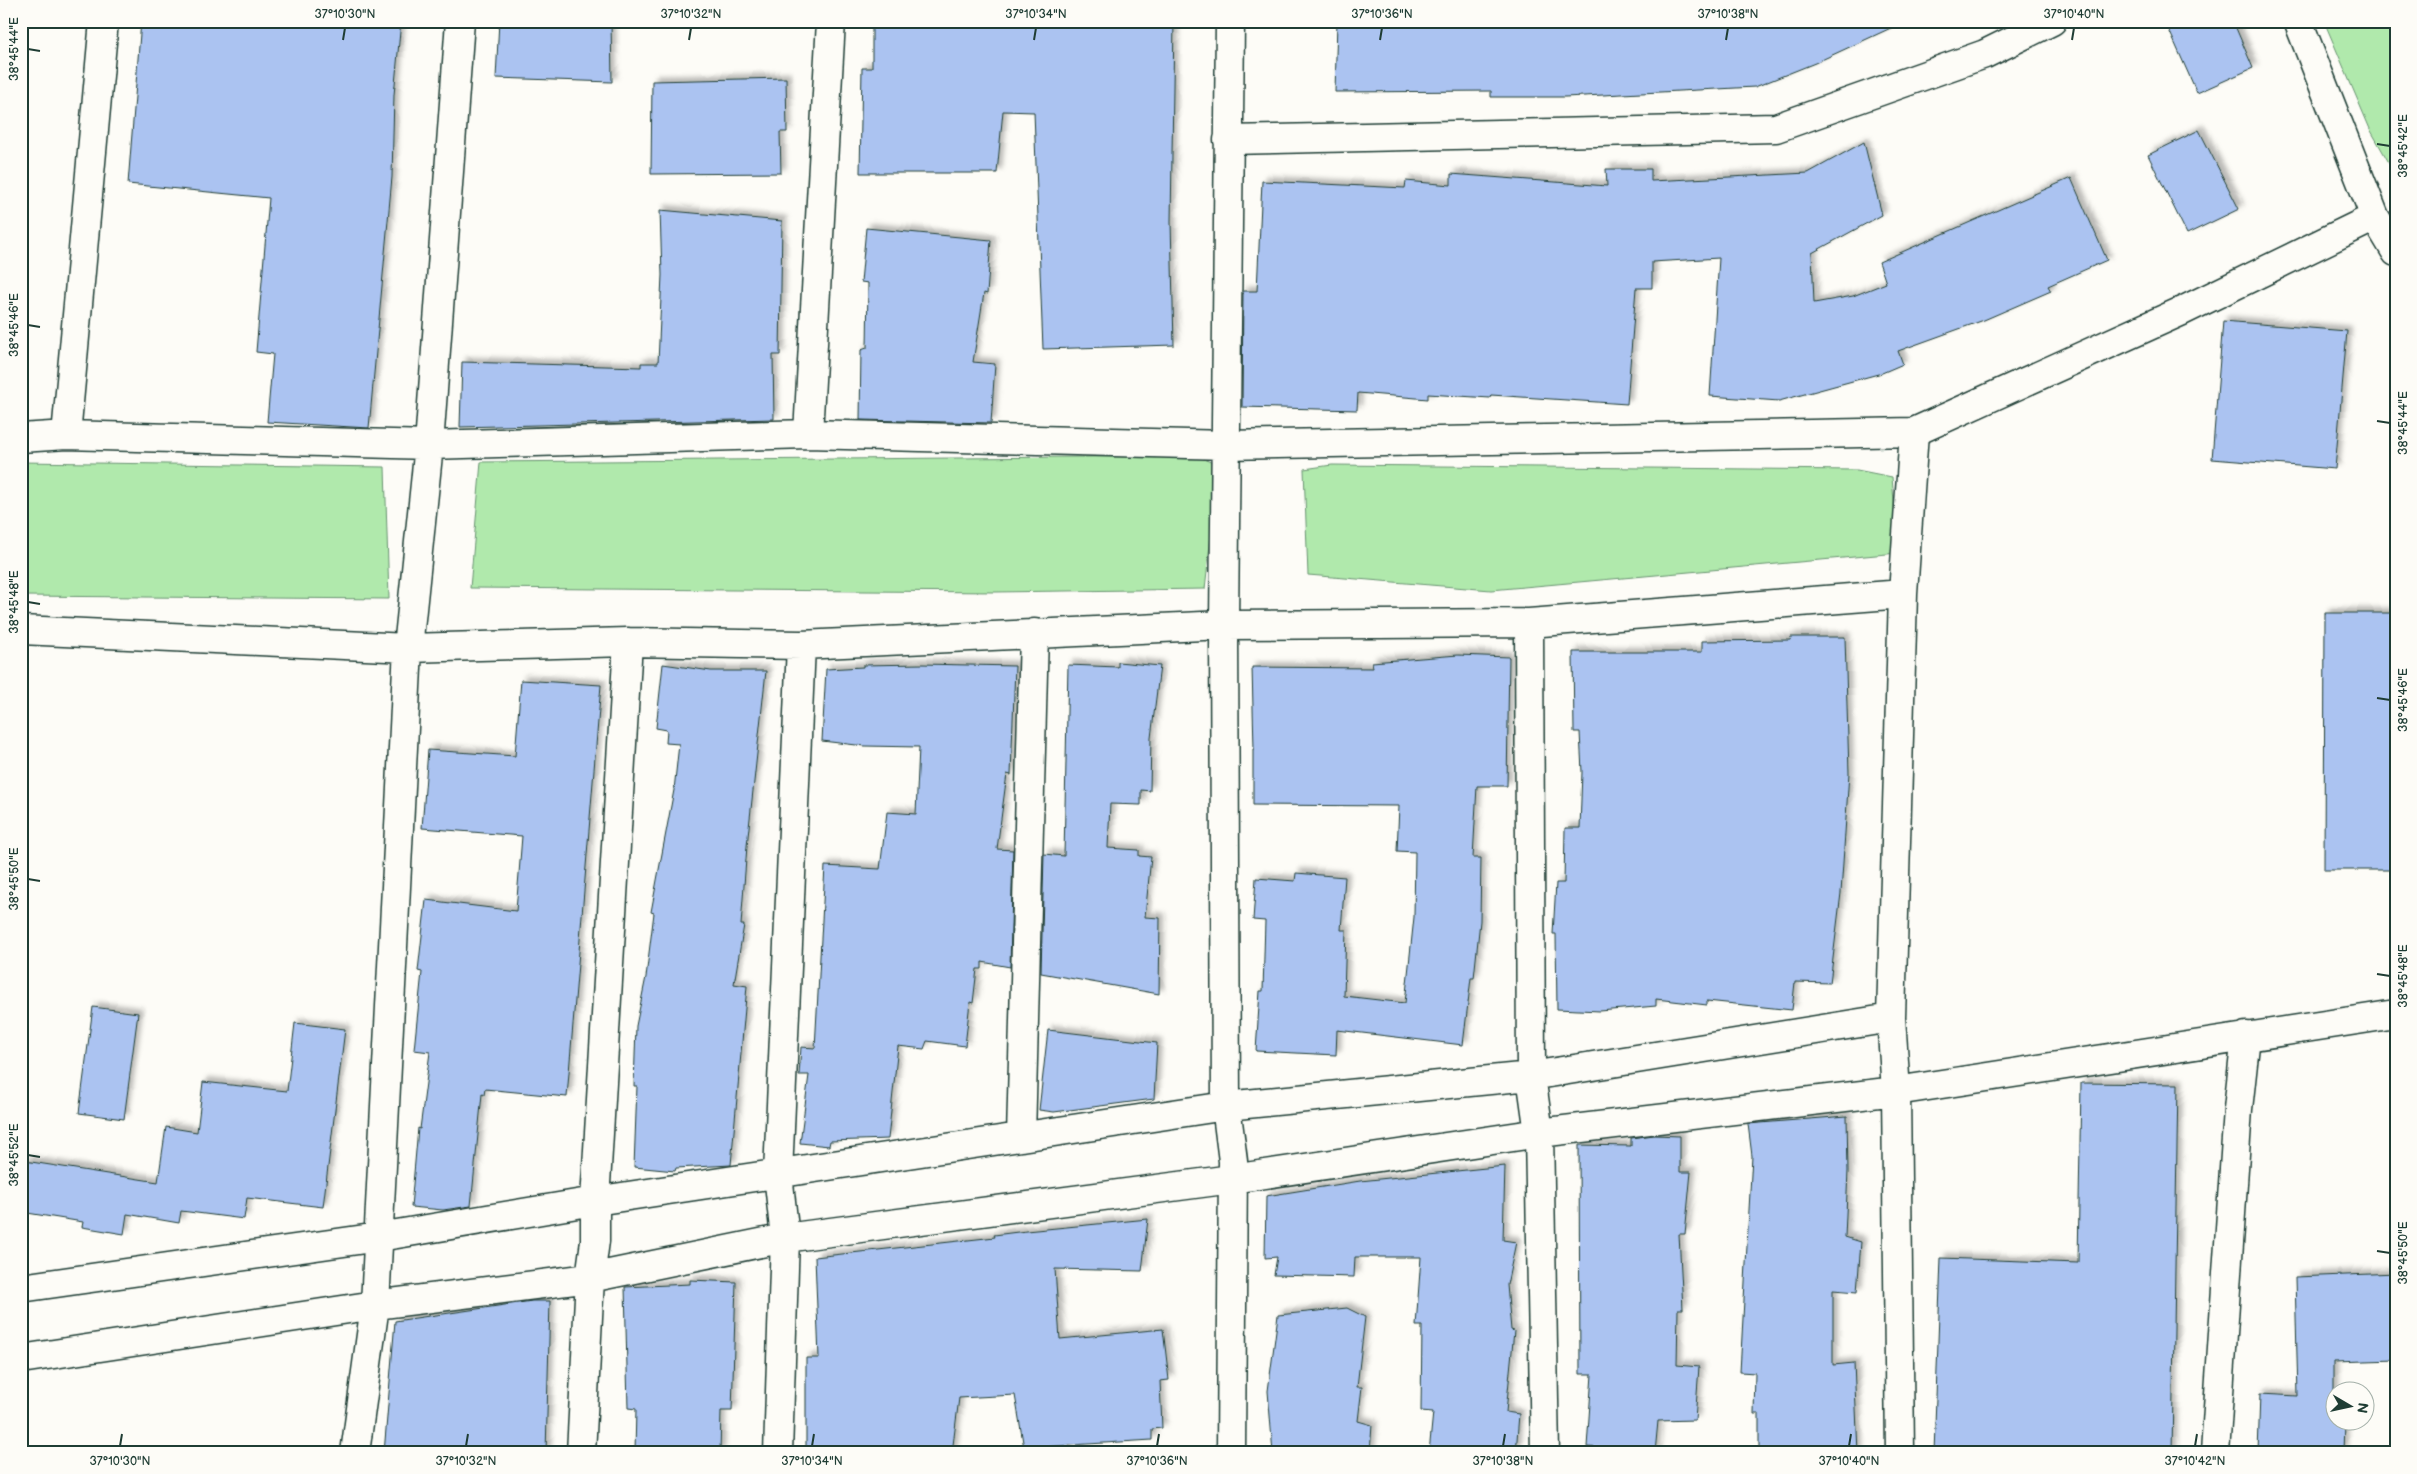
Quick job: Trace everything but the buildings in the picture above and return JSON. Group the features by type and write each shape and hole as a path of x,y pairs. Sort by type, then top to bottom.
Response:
{"street":[{"path":"66,435 104,21"},
{"path":"355,1453 375,1305 408,648 429,445 460,21"},
{"path":"808,434 832,21"},
{"path":"1230,21 1224,625 1226,1106 1232,1179 1231,1453"},
{"path":"1228,140 1776,128 1985,54 2052,21"},
{"path":"2298,21 2375,217 2396,252"},
{"path":"21,438 66,435 429,445 808,434 1226,445 1914,432 2182,311 2375,217"},
{"path":"1900,1453 1896,1091 1891,1018 1903,594 1914,432"},
{"path":"21,630 408,648 628,642 801,645 1224,625 1529,623 1903,594"},
{"path":"1529,623 1531,1076 1539,1133 1545,1453"},
{"path":"1021,1137 1034,633"},
{"path":"581,1453 590,1278 595,1241 595,1201 628,642"},
{"path":"778,1453 785,1238 778,1174 801,645"},
{"path":"21,1359 375,1305 590,1278 785,1238 1232,1179 1539,1133 1896,1091 2396,1014"},
{"path":"21,1288 379,1237 595,1201 1226,1106 1531,1076 1891,1018"},
{"path":"2214,1453 2238,1109 2246,1036"}],"green space":[{"path":"2324,21 2396,21 2396,175 2370,129"},
{"path":"1196,456 1213,463 1216,490 1205,589 995,592 470,588 481,462"},
{"path":"21,462 385,467 389,599 21,596"},
{"path":"1332,465 1857,470 1892,477 1898,553 1491,590 1308,575 1304,469"}]}
